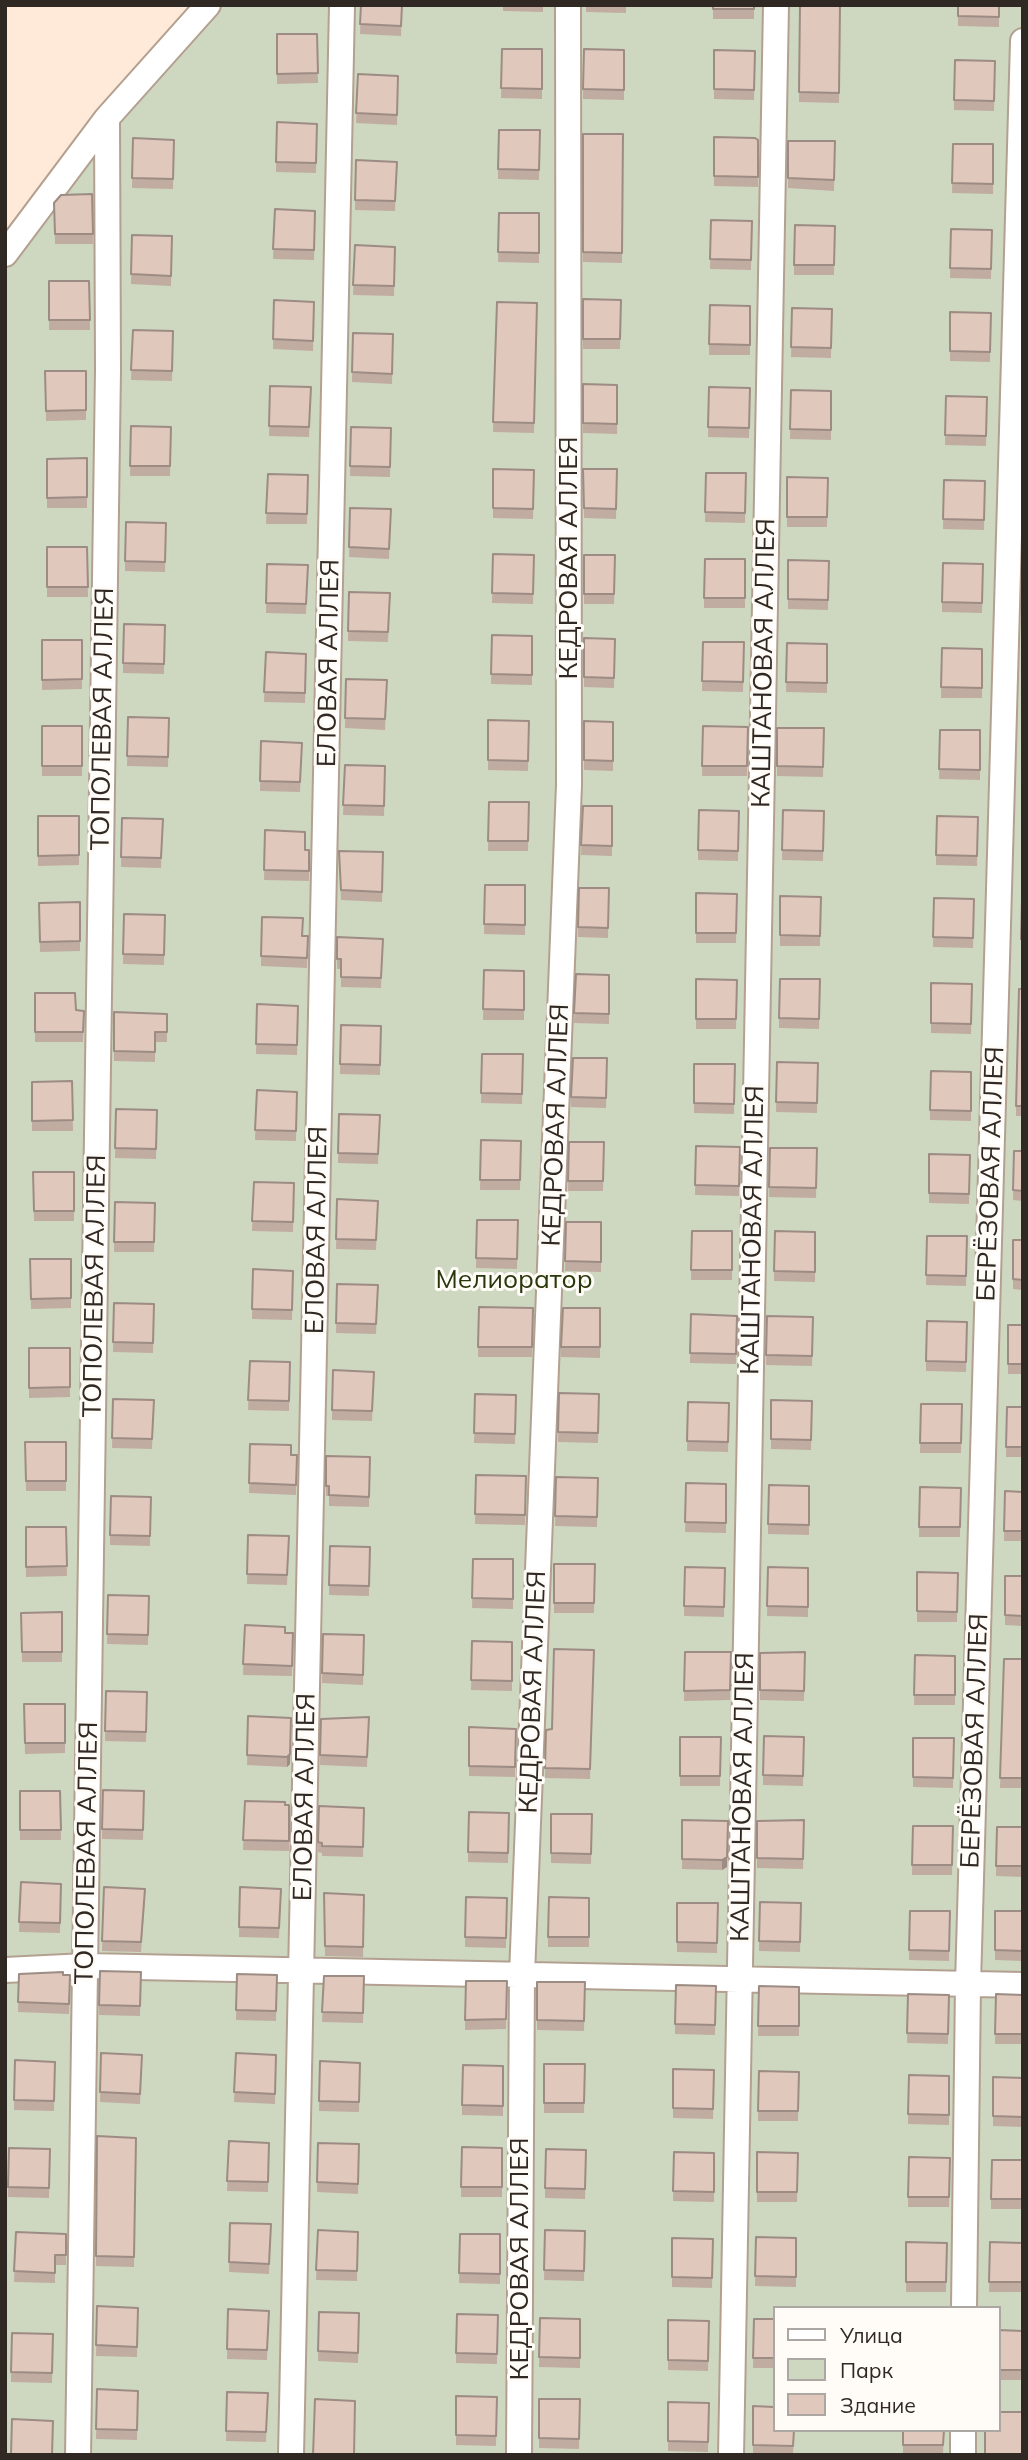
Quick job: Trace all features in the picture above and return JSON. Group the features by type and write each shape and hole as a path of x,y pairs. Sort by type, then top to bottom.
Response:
{"street":[{"path":"5,254 107,118 208,5"},
{"name":"ЕЛОВАЯ АЛЛЕЯ","path":"291,2455 342,5"},
{"name":"КЕДРОВАЯ АЛЛЕЯ","path":"519,2455 522,1975 569,785 568,5"},
{"name":"КАШТАНОВАЯ АЛЛЕЯ","path":"731,2455 776,5"},
{"name":"БЕРЁЗОВАЯ АЛЛЕЯ","path":"964,2306 968,1984 1023,41"},
{"name":"ТОПОЛЕВАЯ АЛЛЕЯ","path":"78,2455 108,370 107,118"},
{"path":"5,1970 86,1966 1023,1985"},
{"path":"963,2432 963,2455"}],"green space":[{"name":"Мелиоратор","path":"192,5 1023,5 1023,2455 5,2455 5,252"}],"building":[{"path":"361,5 402,5 401,26 360,24"},
{"path":"713,5 754,5 754,9 713,9"},
{"path":"800,5 840,5 839,93 799,92"},
{"path":"958,5 999,5 999,17 958,16"},
{"path":"277,34 317,34 318,73 277,74"},
{"path":"502,49 542,49 542,89 501,88"},
{"path":"584,49 624,50 624,90 583,89"},
{"path":"714,50 755,51 754,90 714,89"},
{"path":"955,60 995,61 994,101 954,100"},
{"path":"358,74 398,76 397,115 356,113"},
{"path":"277,122 317,124 316,163 276,162"},
{"path":"499,130 540,130 539,170 498,169"},
{"path":"583,134 623,134 622,253 583,252"},
{"path":"714,137 758,140 758,177 714,176"},
{"path":"133,138 174,140 173,179 132,178"},
{"path":"788,141 835,141 834,180 788,178"},
{"path":"953,144 993,144 993,184 952,183"},
{"path":"356,160 397,162 395,201 355,200"},
{"path":"92,194 93,234 55,234 54,203 61,195"},
{"path":"275,209 315,211 314,250 273,249"},
{"path":"499,213 539,213 539,253 498,252"},
{"path":"711,220 752,221 751,260 710,259"},
{"path":"795,225 835,226 834,265 794,265"},
{"path":"951,229 992,230 991,269 950,268"},
{"path":"132,235 172,236 171,276 131,274"},
{"path":"355,245 395,247 394,286 353,285"},
{"path":"49,281 89,281 90,320 49,320"},
{"path":"583,299 621,300 620,339 583,339"},
{"path":"274,300 314,302 313,341 273,339"},
{"path":"497,302 537,303 534,423 493,422"},
{"path":"710,305 750,306 750,345 709,344"},
{"path":"792,308 832,309 831,348 791,347"},
{"path":"950,312 991,313 990,352 950,351"},
{"path":"133,330 173,331 172,371 131,370"},
{"path":"353,333 393,334 392,374 352,372"},
{"path":"45,371 86,371 86,410 46,411"},
{"path":"583,384 617,385 617,424 583,423"},
{"path":"270,386 311,387 309,427 269,426"},
{"path":"709,387 750,388 749,428 708,427"},
{"path":"791,390 831,391 831,430 790,429"},
{"path":"946,396 987,397 986,436 945,435"},
{"path":"131,426 171,427 170,466 130,466"},
{"path":"351,427 391,428 390,467 350,466"},
{"path":"87,458 87,497 47,498 47,459"},
{"path":"493,469 534,470 533,509 493,508"},
{"path":"583,469 617,469 616,509 584,508"},
{"path":"706,473 746,473 745,513 705,512"},
{"path":"268,474 308,475 307,514 266,513"},
{"path":"787,477 828,478 827,517 787,517"},
{"path":"944,480 985,481 984,520 943,519"},
{"path":"350,508 391,509 389,549 349,547"},
{"path":"126,522 166,523 165,562 125,561"},
{"path":"47,547 87,547 88,587 47,587"},
{"path":"493,554 534,555 533,594 492,593"},
{"path":"584,555 615,555 614,594 584,594"},
{"path":"705,559 745,559 745,598 704,598"},
{"path":"788,560 829,561 828,600 788,599"},
{"path":"943,563 983,564 982,603 942,602"},
{"path":"267,564 308,565 306,604 266,603"},
{"path":"349,592 390,593 388,632 348,631"},
{"path":"124,624 165,625 164,664 123,663"},
{"path":"492,635 532,636 532,675 491,674"},
{"path":"584,638 615,639 614,678 584,677"},
{"path":"42,640 82,640 82,679 42,680"},
{"path":"703,642 744,642 743,682 702,681"},
{"path":"787,643 827,644 827,683 786,682"},
{"path":"942,648 982,649 982,688 941,687"},
{"path":"266,652 306,654 305,693 264,692"},
{"path":"346,679 387,680 385,719 345,718"},
{"path":"128,717 169,718 168,757 127,756"},
{"path":"488,720 529,721 528,761 488,760"},
{"path":"584,721 613,722 613,761 584,760"},
{"path":"42,726 82,726 82,766 42,766"},
{"path":"703,726 748,727 747,766 702,766"},
{"path":"777,728 824,728 823,767 777,766"},
{"path":"940,730 980,730 980,770 939,769"},
{"path":"261,741 302,743 300,782 260,781"},
{"path":"345,765 385,766 384,806 343,805"},
{"path":"489,802 529,802 528,841 488,841"},
{"path":"583,806 612,806 612,846 581,845"},
{"path":"699,810 739,811 738,851 698,850"},
{"path":"783,810 824,811 823,851 782,850"},
{"path":"38,816 79,816 79,855 38,856"},
{"path":"937,816 978,817 977,856 936,855"},
{"path":"122,818 163,819 161,858 121,857"},
{"path":"265,830 305,832 305,850 309,850 309,871 264,870"},
{"path":"339,851 383,852 382,892 341,890"},
{"path":"485,885 525,885 525,925 484,924"},
{"path":"579,888 609,888 608,928 578,927"},
{"path":"696,893 737,894 736,933 696,933"},
{"path":"780,896 821,897 820,936 780,935"},
{"path":"934,898 974,899 973,938 933,937"},
{"path":"1022,900 1023,939 1021,939"},
{"path":"80,902 80,941 40,942 39,903"},
{"path":"124,914 165,915 164,955 123,954"},
{"path":"262,917 303,918 302,936 308,936 307,958 261,956"},
{"path":"337,937 383,939 381,978 341,977 341,959 337,959"},
{"path":"484,970 524,971 524,1010 483,1009"},
{"path":"576,974 609,975 609,1014 574,1013"},
{"path":"696,979 737,980 736,1019 696,1019"},
{"path":"780,979 820,979 819,1019 779,1018"},
{"path":"931,983 972,984 971,1024 931,1023"},
{"path":"1019,989 1023,989 1023,1106 1016,1106"},
{"path":"35,993 75,993 76,1010 84,1011 83,1032 35,1032"},
{"path":"257,1004 298,1006 297,1045 256,1044"},
{"path":"114,1012 167,1014 167,1032 155,1032 155,1052 114,1051"},
{"path":"341,1025 381,1026 380,1065 340,1064"},
{"path":"482,1054 523,1054 522,1094 481,1093"},
{"path":"573,1058 607,1058 606,1098 571,1097"},
{"path":"777,1062 818,1063 817,1103 776,1102"},
{"path":"694,1064 735,1064 734,1104 694,1103"},
{"path":"931,1071 971,1072 971,1111 930,1110"},
{"path":"72,1081 73,1120 32,1121 32,1082"},
{"path":"257,1090 297,1092 296,1131 255,1130"},
{"path":"116,1109 157,1110 156,1149 115,1148"},
{"path":"339,1114 380,1115 378,1154 338,1153"},
{"path":"481,1140 521,1141 520,1180 480,1180"},
{"path":"569,1142 604,1142 603,1181 568,1181"},
{"path":"696,1146 740,1147 739,1186 695,1185"},
{"path":"770,1148 817,1148 816,1188 769,1187"},
{"path":"1014,1151 1023,1151 1023,1191 1013,1190"},
{"path":"929,1154 970,1155 969,1194 929,1193"},
{"path":"33,1172 74,1172 74,1211 34,1211"},
{"path":"254,1182 294,1183 293,1222 252,1221"},
{"path":"337,1199 378,1201 376,1240 336,1239"},
{"path":"115,1202 155,1203 154,1242 114,1242"},
{"path":"477,1220 518,1220 517,1259 476,1258"},
{"path":"566,1222 601,1222 601,1262 565,1261"},
{"path":"692,1231 732,1231 732,1270 691,1270"},
{"path":"775,1231 815,1232 815,1272 774,1271"},
{"path":"927,1236 967,1236 966,1276 926,1275"},
{"path":"1013,1240 1023,1240 1023,1280 1013,1279"},
{"path":"30,1259 71,1259 71,1298 31,1299"},
{"path":"253,1269 293,1271 292,1310 252,1309"},
{"path":"337,1284 378,1285 376,1324 336,1323"},
{"path":"114,1303 154,1304 153,1343 113,1342"},
{"path":"479,1307 533,1308 532,1347 478,1347"},
{"path":"563,1308 600,1308 600,1347 561,1347"},
{"path":"691,1314 737,1316 736,1354 690,1353"},
{"path":"767,1316 813,1317 812,1356 766,1355"},
{"path":"927,1321 967,1322 966,1362 926,1361"},
{"path":"1008,1325 1023,1325 1023,1364 1008,1364"},
{"path":"29,1348 70,1348 70,1387 29,1388"},
{"path":"250,1361 290,1362 289,1401 248,1400"},
{"path":"333,1370 374,1372 372,1411 332,1410"},
{"path":"559,1393 599,1394 598,1433 558,1432"},
{"path":"475,1394 516,1395 515,1434 474,1433"},
{"path":"113,1399 154,1400 152,1439 112,1438"},
{"path":"771,1400 812,1401 811,1440 771,1439"},
{"path":"688,1402 729,1403 728,1442 687,1441"},
{"path":"921,1404 962,1404 961,1443 920,1443"},
{"path":"1007,1407 1023,1407 1023,1447 1006,1447"},
{"path":"25,1442 66,1442 66,1481 26,1481"},
{"path":"250,1444 291,1445 291,1455 297,1455 296,1485 249,1483"},
{"path":"326,1456 370,1457 369,1497 329,1495 329,1486 326,1486"},
{"path":"476,1475 526,1476 525,1515 475,1514"},
{"path":"556,1477 598,1478 597,1517 555,1516"},
{"path":"686,1483 726,1484 726,1523 685,1522"},
{"path":"769,1485 809,1486 809,1525 768,1524"},
{"path":"920,1487 961,1488 960,1527 919,1527"},
{"path":"1005,1491 1023,1492 1023,1531 1004,1531"},
{"path":"111,1496 151,1497 150,1536 110,1535"},
{"path":"26,1527 66,1527 67,1566 26,1567"},
{"path":"248,1535 289,1536 287,1575 247,1574"},
{"path":"330,1546 370,1547 369,1586 329,1585"},
{"path":"473,1559 513,1559 513,1599 472,1598"},
{"path":"554,1564 595,1564 594,1603 554,1603"},
{"path":"685,1567 725,1568 724,1607 684,1606"},
{"path":"768,1567 808,1568 808,1607 767,1606"},
{"path":"917,1572 958,1573 957,1612 917,1611"},
{"path":"1005,1576 1023,1576 1023,1616 1005,1615"},
{"path":"108,1595 149,1596 148,1635 107,1634"},
{"path":"62,1612 62,1652 22,1652 21,1613"},
{"path":"245,1625 285,1627 285,1633 293,1633 292,1666 243,1664"},
{"path":"323,1634 364,1635 363,1675 322,1673"},
{"path":"472,1641 512,1642 512,1681 471,1680"},
{"path":"554,1649 594,1650 590,1769 545,1768 546,1730 552,1729"},
{"path":"685,1652 731,1652 730,1690 684,1691"},
{"path":"805,1652 804,1691 760,1690 760,1653"},
{"path":"915,1655 955,1656 955,1695 914,1695"},
{"path":"1004,1659 1023,1659 1023,1778 1000,1778"},
{"path":"106,1691 147,1692 146,1732 105,1731"},
{"path":"24,1704 65,1704 65,1743 25,1743"},
{"path":"248,1716 291,1718 290,1754 287,1757 247,1755"},
{"path":"369,1717 367,1757 320,1755 321,1719"},
{"path":"469,1727 516,1729 515,1767 469,1766"},
{"path":"764,1736 804,1737 803,1776 763,1775"},
{"path":"680,1737 721,1737 720,1776 680,1776"},
{"path":"913,1738 954,1738 953,1778 913,1777"},
{"path":"103,1790 144,1791 143,1830 102,1829"},
{"path":"20,1791 60,1791 61,1830 20,1830"},
{"path":"245,1801 285,1802 285,1805 289,1805 289,1841 243,1840"},
{"path":"319,1806 364,1808 363,1847 322,1846 322,1843 318,1842"},
{"path":"469,1812 509,1813 508,1853 468,1852"},
{"path":"551,1814 592,1814 591,1854 551,1853"},
{"path":"682,1820 728,1821 727,1857 722,1860 682,1859"},
{"path":"804,1820 803,1859 757,1858 757,1821"},
{"path":"913,1826 953,1826 952,1865 912,1865"},
{"path":"997,1827 1023,1827 1023,1866 996,1866"},
{"path":"21,1882 61,1884 60,1923 19,1922"},
{"path":"104,1887 145,1889 141,1942 102,1941"},
{"path":"240,1887 281,1889 279,1928 239,1927"},
{"path":"324,1893 364,1895 363,1947 325,1946"},
{"path":"466,1897 507,1898 506,1938 465,1937"},
{"path":"549,1897 589,1898 589,1937 548,1937"},
{"path":"760,1902 801,1903 800,1942 759,1941"},
{"path":"677,1903 718,1903 717,1943 677,1942"},
{"path":"910,1911 950,1911 949,1951 909,1950"},
{"path":"995,1911 1023,1911 1023,1951 995,1950"},
{"path":"100,1971 141,1972 140,2006 99,2005"},
{"path":"63,1972 63,1975 70,1975 69,2004 18,2002 19,1974"},
{"path":"237,1974 277,1975 276,2011 236,2010"},
{"path":"324,1976 364,1976 363,2013 322,2012"},
{"path":"466,1981 507,1981 506,2019 465,2020"},
{"path":"537,1982 585,1982 584,2021 537,2020"},
{"path":"676,1985 716,1986 715,2025 675,2024"},
{"path":"759,1986 799,1987 799,2026 758,2026"},
{"path":"908,1994 949,1995 948,2034 907,2033"},
{"path":"996,1994 1023,1995 1023,2034 995,2034"},
{"path":"101,2053 142,2055 140,2094 100,2092"},
{"path":"236,2053 276,2055 275,2094 234,2092"},
{"path":"15,2060 55,2062 54,2101 14,2100"},
{"path":"320,2061 360,2063 359,2102 319,2101"},
{"path":"544,2064 585,2064 584,2103 544,2103"},
{"path":"463,2065 503,2066 503,2106 462,2105"},
{"path":"673,2069 714,2070 713,2109 673,2108"},
{"path":"759,2071 799,2072 798,2111 758,2111"},
{"path":"909,2075 949,2076 949,2115 908,2114"},
{"path":"993,2077 1023,2078 1023,2117 993,2116"},
{"path":"97,2136 136,2138 134,2257 96,2256"},
{"path":"229,2141 269,2143 268,2182 227,2181"},
{"path":"318,2143 359,2144 358,2184 317,2182"},
{"path":"462,2147 502,2148 502,2187 461,2187"},
{"path":"9,2148 50,2149 49,2188 8,2187"},
{"path":"546,2149 586,2150 585,2189 545,2188"},
{"path":"674,2152 714,2153 714,2192 673,2191"},
{"path":"757,2152 798,2153 797,2192 757,2192"},
{"path":"909,2157 950,2158 949,2197 908,2197"},
{"path":"992,2160 1023,2160 1023,2199 991,2199"},
{"path":"230,2223 271,2224 269,2264 229,2262"},
{"path":"318,2230 358,2232 357,2271 316,2270"},
{"path":"545,2230 585,2231 584,2271 544,2270"},
{"path":"16,2232 66,2234 66,2255 55,2255 55,2273 14,2271"},
{"path":"460,2234 500,2234 500,2274 459,2273"},
{"path":"756,2237 796,2238 796,2277 755,2276"},
{"path":"672,2238 713,2239 712,2278 672,2277"},
{"path":"906,2242 947,2243 946,2282 906,2282"},
{"path":"990,2242 1023,2243 1023,2282 989,2282"},
{"path":"97,2306 138,2308 137,2347 96,2345"},
{"path":"228,2309 269,2311 267,2350 227,2349"},
{"path":"319,2312 359,2313 358,2353 318,2351"},
{"path":"457,2314 498,2315 497,2354 456,2353"},
{"path":"540,2318 580,2319 580,2358 539,2357"},
{"path":"754,2319 772,2319 772,2358 753,2358"},
{"path":"668,2320 709,2321 708,2361 668,2360"},
{"path":"1000,2330 1023,2331 1023,2370 1000,2370"},
{"path":"12,2333 53,2334 52,2373 11,2372"},
{"path":"97,2389 138,2391 137,2430 96,2429"},
{"path":"227,2392 268,2393 266,2432 226,2431"},
{"path":"456,2396 497,2397 496,2436 456,2435"},
{"path":"315,2399 355,2401 354,2455 313,2455"},
{"path":"539,2399 580,2399 579,2439 539,2438"},
{"path":"668,2402 709,2403 708,2442 668,2441"},
{"path":"753,2406 772,2407 772,2432 794,2432 793,2446 753,2445"},
{"path":"1000,2412 1023,2412 1023,2455 985,2455 985,2432 1000,2432"},
{"path":"12,2419 53,2421 52,2455 11,2455"},
{"path":"903,2432 944,2432 943,2445 903,2445"}]}
